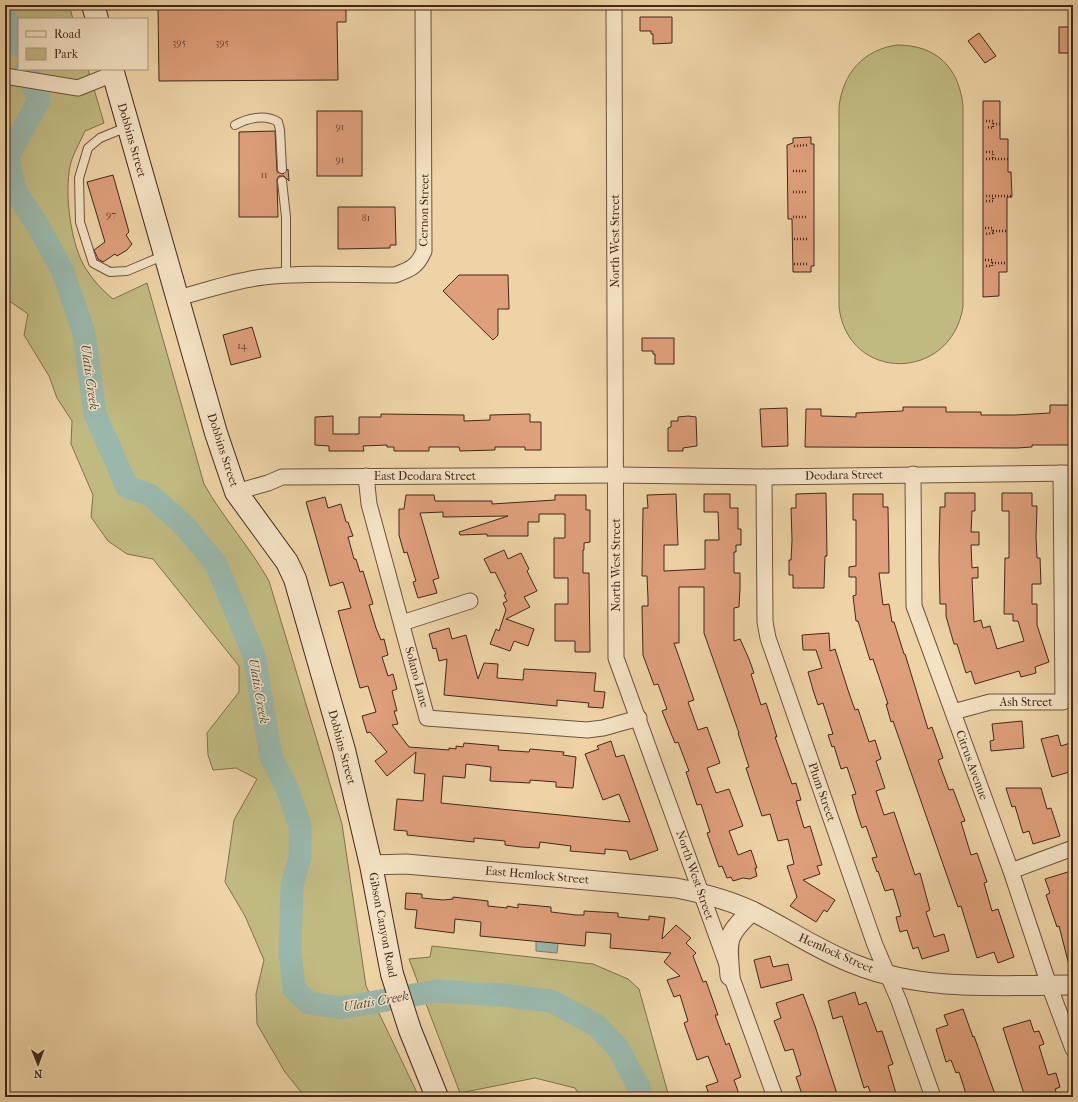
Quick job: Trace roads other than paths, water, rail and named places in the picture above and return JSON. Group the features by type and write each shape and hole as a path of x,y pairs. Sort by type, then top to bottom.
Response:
{"main road":[{"path":"93,5 97,18"},
{"name":"Dobbins Street","path":"112,72 216,433 236,492 287,562 295,579 344,750 371,865"},
{"name":"Gibson Canyon Road","path":"371,865 392,974 410,1030 437,1097"}],"street":[{"name":"Cernon Street","path":"177,298 232,283 262,277 286,275 395,275 410,270 420,262 424,251 423,5"},
{"name":"North West Street","path":"614,5 616,658 703,893 730,976 775,1097"},
{"path":"5,76 78,88 112,72"},
{"name":"Deodara Street","path":"616,475 764,477 1067,473"},
{"name":"Ash Street","path":"953,712 970,706 990,702 1063,702 1067,473"},
{"name":"Citrus Avenue","path":"913,474 914,606 1011,871 1049,985 1073,1049"},
{"name":"East Deodara Street","path":"236,492 268,483 282,477 616,475"},
{"name":"Solano Lane","path":"366,476 369,504 427,718 575,730 603,728 639,718"},
{"name":"Plum Street","path":"764,477 765,622 768,638 875,946 888,976 933,1097"},
{"path":"402,623 470,601"},
{"path":"1011,871 1073,848"},
{"name":"East Hemlock Street","path":"371,865 406,864 676,888 703,893"},
{"name":"Hemlock Street","path":"703,893 752,911 819,949 854,964 888,976 951,985 1073,985"},
{"path":"730,976 728,940 735,928 752,911"}],"lane":[{"path":"235,125 247,118 272,118 278,122 280,130 282,169"},
{"path":"128,126 100,138 88,148 79,178 80,222 93,263 110,272 127,271 165,255"},
{"path":"282,181 286,217 286,275"}],"waterway":[{"name":"Ulatis Creek","path":"5,18 15,31 18,42"},
{"name":"Ulatis Creek","path":"26,70 39,100 8,156 15,191 37,224 63,272 84,333 95,414 127,487 150,495 184,525 216,564 254,655 271,757 287,788 300,825 300,857 292,886 290,951 294,989 309,1003 341,1008 436,991 501,995 551,1001 596,1025 618,1048 638,1086 642,1097"}]}
